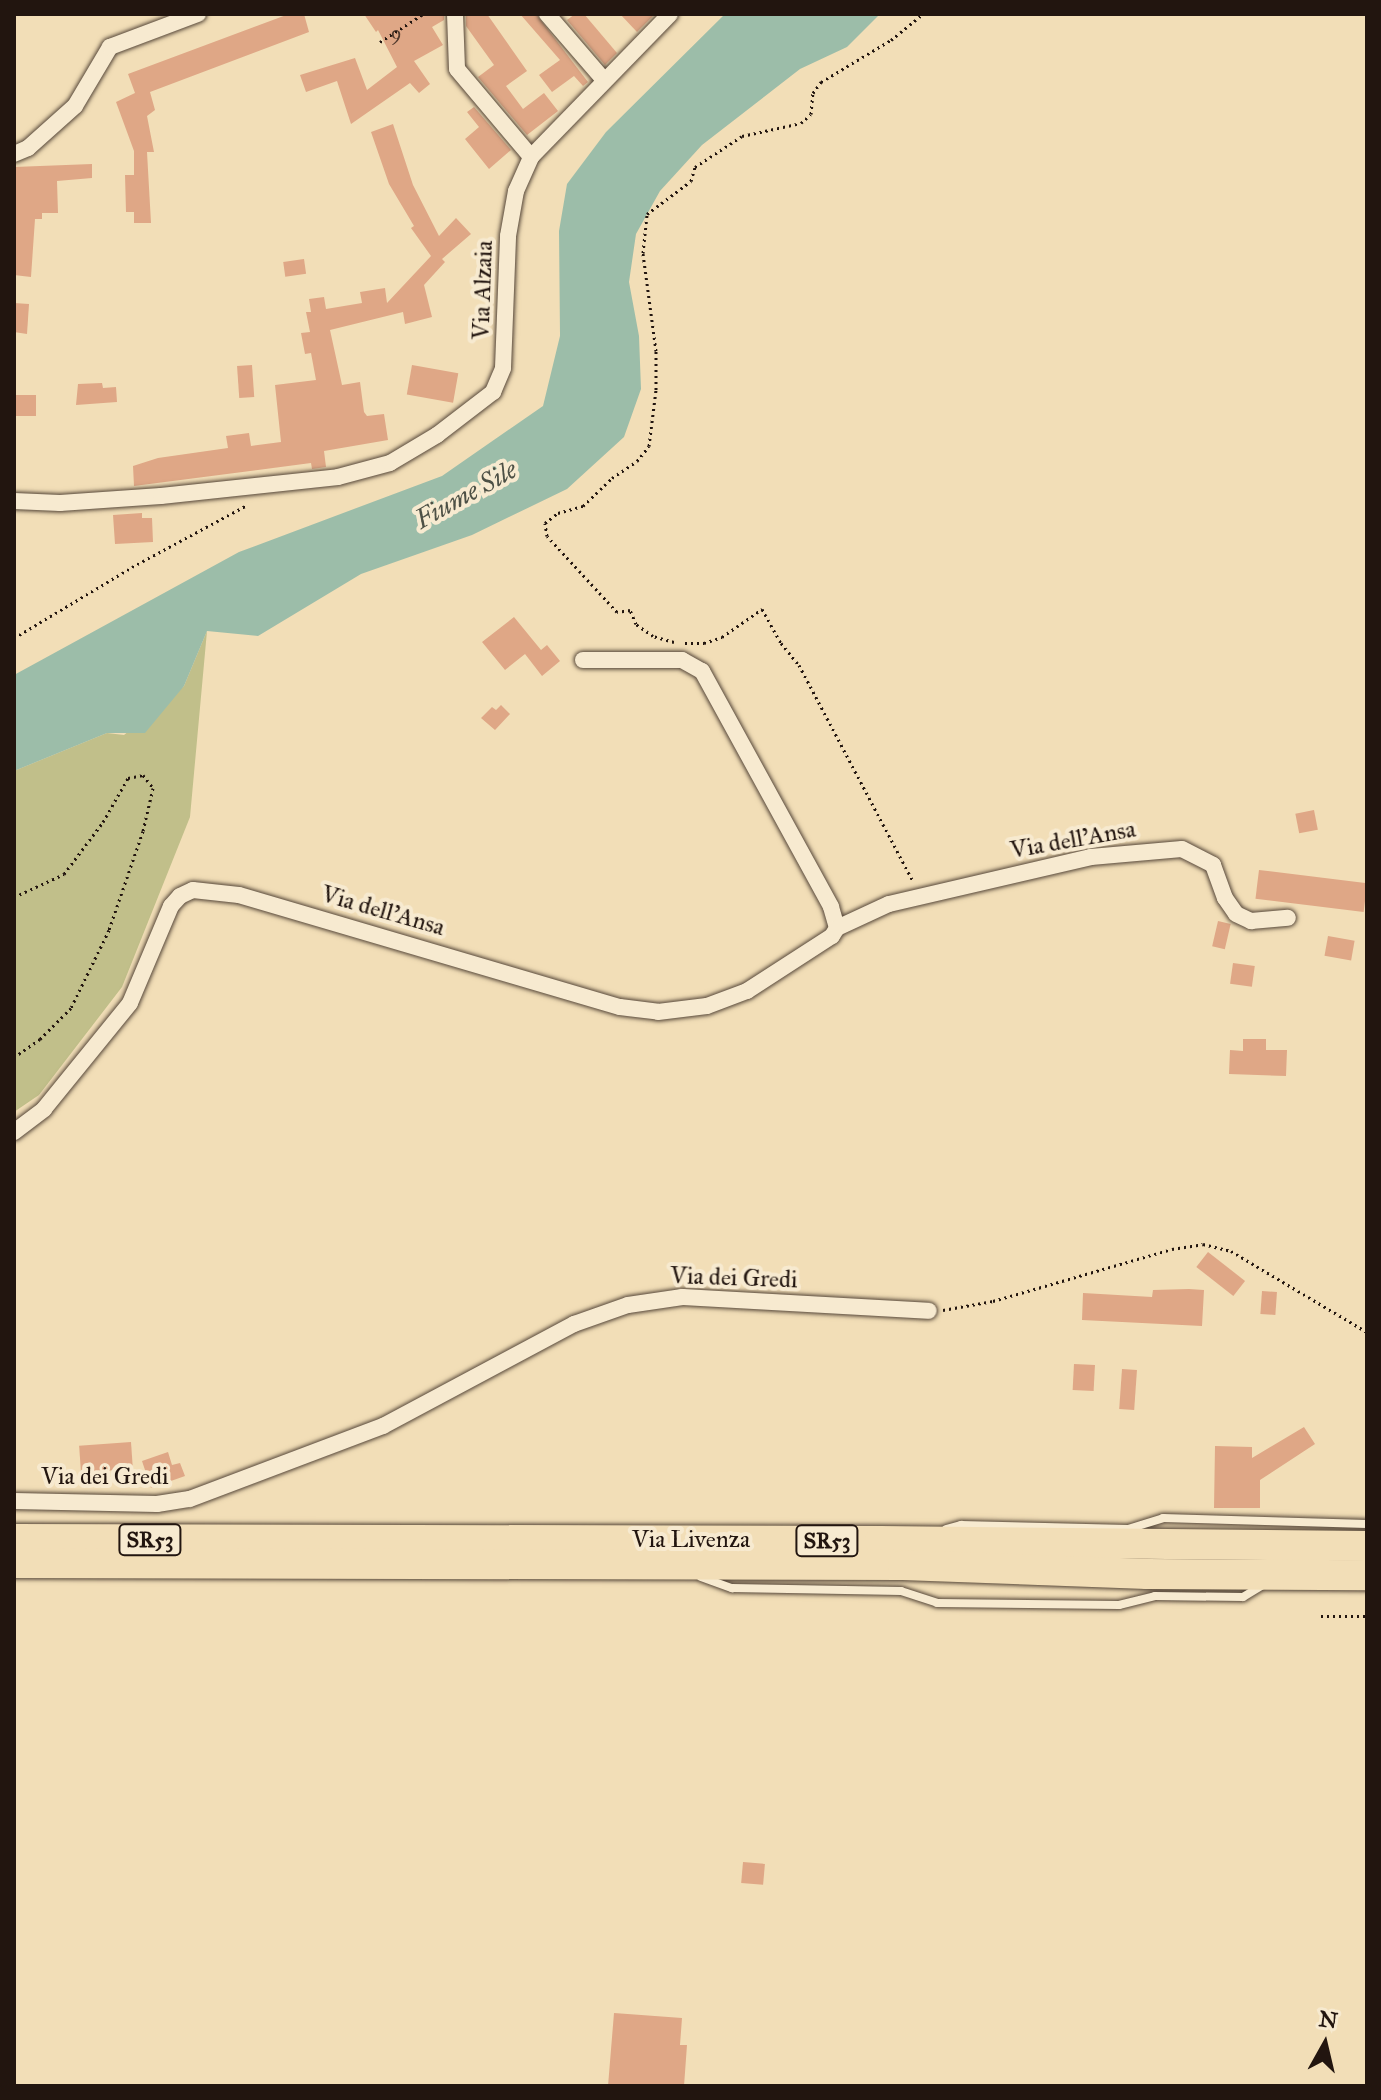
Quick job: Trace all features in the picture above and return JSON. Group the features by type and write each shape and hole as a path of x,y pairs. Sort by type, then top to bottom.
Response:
{"highway":[{"name":"Via Livenza","path":"14,1539 896,1541 1367,1546"},
{"name":"Via Livenza","path":"14,1563 889,1565 1367,1575"}],"street":[{"path":"14,154 28,148 75,106 110,47 198,14"},
{"path":"455,14 457,69 531,157"},
{"path":"547,14 604,80"},
{"name":"Via Alzaia","path":"14,501 60,503 284,485 338,477 390,463 437,435 493,392 503,368 508,236 516,191 531,157 670,14"},
{"path":"583,660 682,660 702,671 831,907 837,928"},
{"name":"Via dell'Ansa","path":"14,1132 44,1109 130,1003 171,906 180,896 193,890 210,889 239,895 620,1007 658,1012 707,1006 747,991 824,942 837,928 871,911 923,894 1091,857 1182,849 1213,865 1225,898 1236,914 1251,921 1288,918"},
{"name":"Via dei Gredi","path":"14,1501 157,1504 190,1499 383,1426 562,1330 628,1305 682,1297 929,1311"}],"lane":[{"path":"896,1541 961,1525 1128,1529 1163,1518 1367,1524"}],"path":[{"path":"380,42 423,14"},
{"path":"923,14 891,40 821,82 813,93 811,114 801,123 742,136 695,167 691,181 647,214 643,253 656,351 656,390 649,446 637,461 612,478 583,506 558,513 545,523 547,536 617,612 630,610 636,624 665,641 704,643 722,637 762,609 781,643 799,665 877,814 885,822 903,867 923,894"},
{"path":"14,638 132,567 284,485"},
{"path":"14,897 24,896 64,874 103,822 128,778 143,775 153,788 143,831 109,930 71,1008 40,1039 14,1057"},
{"path":"929,1311 993,1301 1172,1249 1203,1244 1231,1251 1367,1332"},
{"path":"1321,1616 1367,1616"}],"shaded area":[{"path":"207,631 190,817 122,987 39,1095 14,1112 14,771 107,733 124,735 184,686"}],"water":[{"name":"Fiume Sile","path":"725,14 880,14 847,47 800,69 702,145 660,191 636,234 629,282 639,336 641,389 624,437 567,489 472,535 361,574 258,636 207,631 184,686 145,733 107,733 14,771 14,675 239,552 442,476 543,406 560,336 559,231 567,184 606,132"}],"building":[{"path":"289,14 304,14 309,32 150,92 155,110 147,116 154,152 147,152 151,223 134,223 134,212 126,212 125,175 134,175 134,151 116,102 135,93 128,74"},
{"path":"364,14 444,14 444,20 432,27 443,45 414,61 430,84 419,93 410,83 351,124 337,81 306,92 300,75 355,58 367,90 397,67 378,30 376,32"},
{"path":"466,14 487,14 527,71 506,86 523,109 544,93 558,111 527,135 478,77 494,65 466,26"},
{"path":"520,14 536,14 588,82 583,86 574,76 552,92 539,75 560,60"},
{"path":"575,14 584,14 617,53 605,65 567,20"},
{"path":"620,14 655,14 637,32"},
{"path":"474,107 511,150 489,169 465,139 479,127 467,112"},
{"path":"393,124 413,185 439,236 456,218 471,234 442,259 445,262 424,285 432,317 405,324 403,312 330,330 342,385 360,382 364,412 367,416 384,414 388,440 324,451 326,467 312,469 311,463 134,486 133,466 158,458 228,448 226,436 249,433 251,446 281,442 275,385 316,380 311,353 305,354 301,333 310,332 306,312 311,312 309,299 324,297 326,309 362,303 360,292 385,288 387,303 431,256 411,228 414,226 389,184 371,132"},
{"path":"92,164 92,178 57,181 58,213 42,213 42,219 35,219 31,277 14,275 14,167"},
{"path":"304,259 306,274 285,277 283,262"},
{"path":"14,303 29,304 27,334 14,332"},
{"path":"252,365 254,397 239,398 237,366"},
{"path":"412,365 458,373 453,403 407,395"},
{"path":"102,383 103,388 116,387 117,402 76,405 78,384"},
{"path":"14,395 36,395 36,416 14,416"},
{"path":"142,513 142,518 152,518 153,542 115,544 113,515"},
{"path":"514,617 541,650 547,645 560,661 542,676 525,654 505,670 482,642"},
{"path":"501,705 510,714 495,730 481,718 492,707 496,710"},
{"path":"1314,810 1318,830 1299,833 1295,814"},
{"path":"1259,870 1367,883 1364,912 1255,899"},
{"path":"1218,921 1231,924 1225,949 1212,946"},
{"path":"1328,936 1355,941 1351,960 1325,956"},
{"path":"1233,963 1255,966 1252,987 1230,984"},
{"path":"1243,1039 1266,1039 1266,1050 1287,1050 1286,1076 1229,1074 1230,1050 1243,1051"},
{"path":"1208,1252 1245,1281 1233,1296 1196,1267"},
{"path":"1153,1290 1204,1290 1202,1326 1082,1320 1083,1293 1152,1297"},
{"path":"1262,1291 1277,1292 1275,1315 1260,1314"},
{"path":"1074,1364 1095,1365 1094,1391 1073,1390"},
{"path":"1122,1369 1137,1370 1134,1410 1119,1409"},
{"path":"1304,1427 1315,1444 1260,1480 1260,1508 1214,1508 1215,1446 1252,1447 1252,1458"},
{"path":"131,1442 133,1469 81,1473 79,1446"},
{"path":"168,1452 172,1465 180,1463 185,1476 151,1488 142,1461"},
{"path":"743,1862 765,1864 763,1885 741,1883"},
{"path":"614,2013 682,2018 680,2045 687,2045 684,2086 608,2086"}]}
